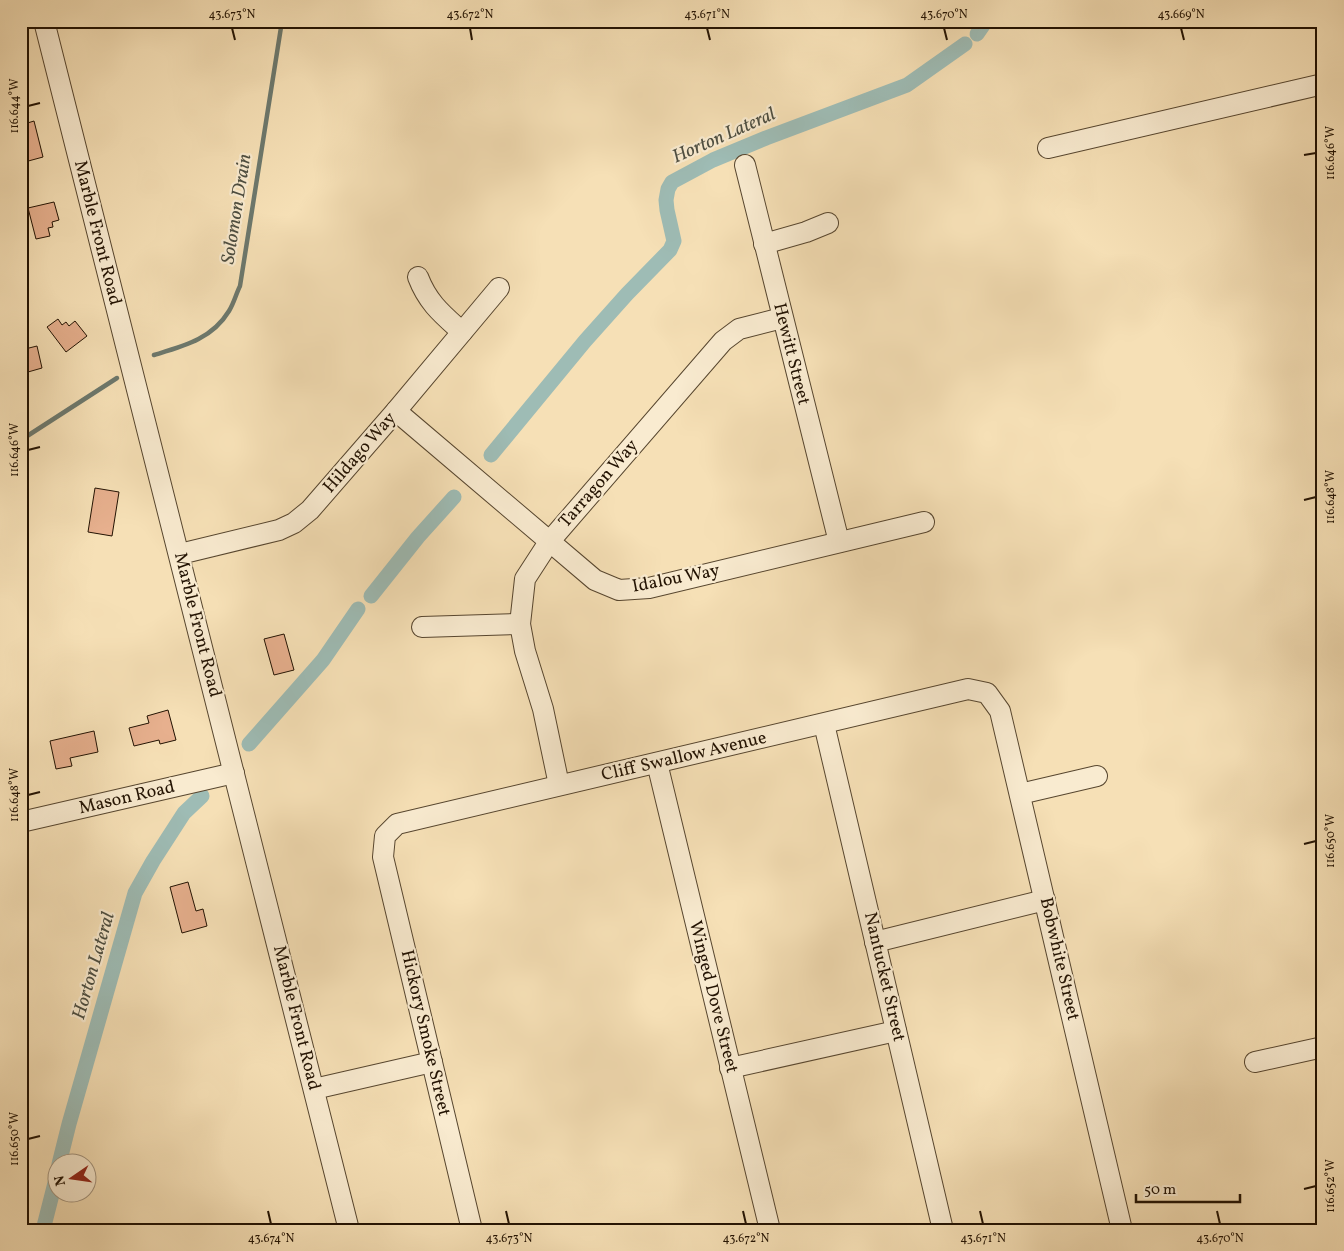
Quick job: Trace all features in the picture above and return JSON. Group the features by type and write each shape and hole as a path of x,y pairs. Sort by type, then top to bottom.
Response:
{"street":[{"name":"Marble Front Road","path":"44,21 349,1230"},
{"path":"1048,148 1323,84"},
{"name":"Hewitt Street","path":"745,165 839,542"},
{"path":"764,244 806,232 828,223"},
{"path":"418,277 424,292 433,306 462,332"},
{"name":"Hildago Way","path":"180,554 279,530 294,523 310,510 499,288"},
{"name":"Tarragon Way","path":"559,785 543,709 525,651 520,624 525,579 549,542 723,341 739,329 782,318"},
{"name":"Idalou Way","path":"396,411 595,580 619,590 649,588 924,522"},
{"path":"422,627 520,624"},
{"name":"Cliff Swallow Avenue","path":"385,836 397,824 559,785 968,689 987,693"},
{"name":"Bobwhite Street","path":"987,693 1000,711 1122,1230"},
{"name":"Nantucket Street","path":"824,724 943,1230"},
{"name":"Winged Dove Street","path":"657,763 770,1230"},
{"name":"Mason Road","path":"21,822 234,773"},
{"path":"1020,794 1097,776"},
{"name":"Hickory Smoke Street","path":"385,836 383,857 472,1230"},
{"path":"875,942 1045,900"},
{"path":"730,1068 896,1031"},
{"path":"1255,1062 1323,1047"},
{"path":"314,1089 432,1062"}],"building":[{"path":"34,121 43,157 21,163 21,125"},
{"path":"54,202 59,220 52,222 53,227 48,228 50,236 36,239 28,208"},
{"path":"58,319 62,325 66,322 69,326 75,321 87,336 66,352 47,327"},
{"path":"37,346 42,368 21,374 21,350"},
{"path":"95,488 119,492 112,536 88,532"},
{"path":"284,634 294,670 274,675 264,639"},
{"path":"168,710 176,740 160,744 159,740 134,746 129,728 149,723 147,716"},
{"path":"94,731 98,752 70,758 72,766 56,769 50,741"},
{"path":"188,882 196,911 203,909 207,926 182,933 170,887"}],"waterway":[{"name":"Solomon Drain","path":"154,355 186,345 206,335 222,321 229,311 240,286 282,21"},
{"name":"Horton Lateral","path":"977,34 986,21"},
{"name":"Horton Lateral","path":"491,455 585,341 670,250 674,241 666,200 668,189 672,182 713,160 766,138 907,85 965,44"},
{"name":"Solomon Drain","path":"21,440 117,378"},
{"name":"Horton Lateral","path":"371,596 418,537 454,497"},
{"name":"Horton Lateral","path":"249,744 323,660 358,609"},
{"name":"Horton Lateral","path":"62,1154 135,893 184,813 202,796"},
{"name":"Horton Lateral","path":"43,1230 50,1204"}]}
